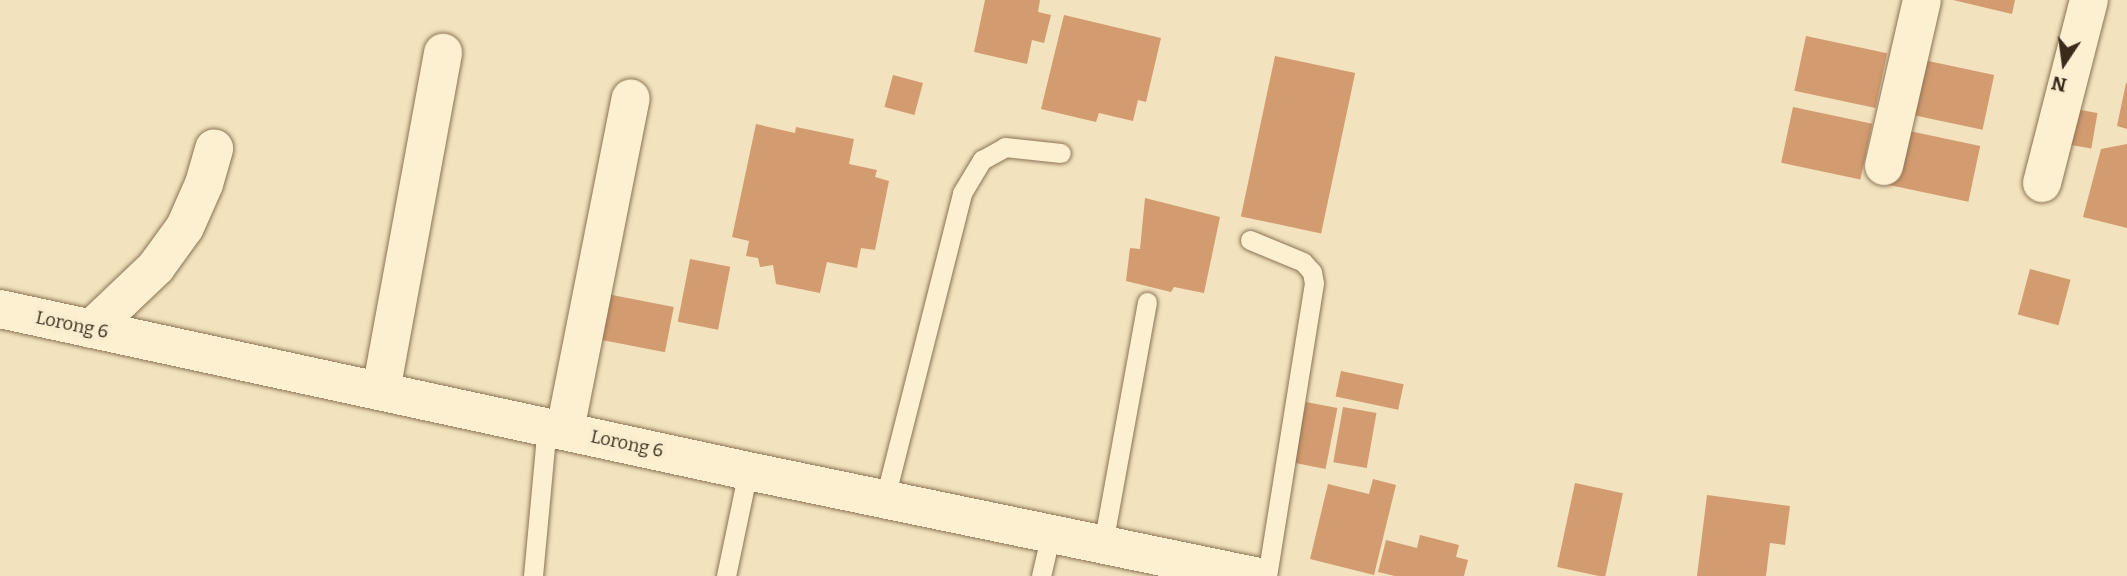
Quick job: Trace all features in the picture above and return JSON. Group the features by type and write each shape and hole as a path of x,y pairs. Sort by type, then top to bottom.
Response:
{"street":[{"path":"1884,166 1922,0"},
{"path":"2042,183 2089,0"},
{"path":"381,391 443,53"},
{"path":"556,428 631,98"},
{"path":"91,329 156,267 186,227 215,148"},
{"name":"Lorong 6","path":"0,309 748,471 1254,576"}],"lane":[{"path":"885,498 962,193 982,160 1005,147 1061,153"},
{"path":"1250,240 1303,262 1312,272 1314,283 1267,576"},
{"path":"1103,544 1147,302"},
{"path":"533,576 556,428"},
{"path":"726,576 748,471"},
{"path":"1041,576 1051,533"}],"building":[{"path":"985,0 1040,0 1038,12 1051,15 1044,43 1032,40 1027,64 974,52"},
{"path":"1953,0 2015,0 2012,14"},
{"path":"1064,15 1161,38 1146,102 1138,100 1133,121 1099,113 1096,122 1041,109"},
{"path":"1806,36 1887,53 1876,108 1794,91"},
{"path":"1275,56 1355,73 1321,233 1241,216"},
{"path":"1914,58 1994,75 1983,130 1902,113"},
{"path":"893,75 923,83 914,115 884,107"},
{"path":"2127,83 2127,129 2117,126"},
{"path":"1793,107 1872,124 1860,180 1781,163"},
{"path":"2069,108 2098,113 2091,148 2063,143"},
{"path":"756,124 795,133 796,127 854,139 849,164 877,170 875,177 889,181 875,250 861,248 857,268 827,262 820,293 776,284 773,265 760,267 758,258 746,256 749,241 732,237"},
{"path":"1900,129 1980,146 1968,202 1888,185"},
{"path":"2127,144 2127,228 2083,217 2101,149"},
{"path":"1145,198 1220,217 1204,293 1174,287 1171,292 1126,281 1130,248 1140,249"},
{"path":"690,259 730,267 718,330 678,322"},
{"path":"2030,269 2071,280 2058,325 2018,314"},
{"path":"607,294 674,307 665,352 598,339"},
{"path":"1341,371 1404,384 1398,410 1336,396"},
{"path":"1306,402 1337,408 1326,469 1294,463"},
{"path":"1343,407 1376,413 1367,468 1333,462"},
{"path":"1373,479 1396,485 1374,575 1310,559 1328,484 1369,494"},
{"path":"1575,483 1623,493 1605,576 1557,567"},
{"path":"1707,495 1790,506 1785,545 1770,543 1766,576 1697,576"},
{"path":"1420,535 1459,545 1456,557 1468,560 1464,576 1395,576 1378,572 1386,540 1417,548"}]}
